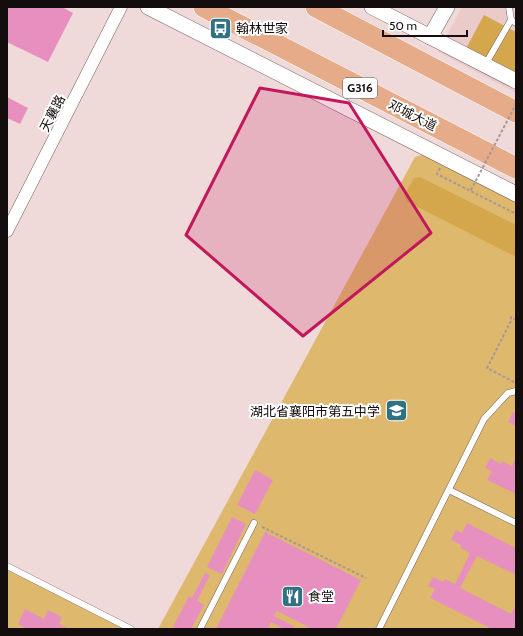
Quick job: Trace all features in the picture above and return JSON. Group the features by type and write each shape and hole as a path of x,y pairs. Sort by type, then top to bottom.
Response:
{"highway":[{"name":"邓城大道","path":"204,7 516,168"},
{"path":"316,7 516,112"}],"street":[{"name":"天襄路","path":"7,231 122,7"},
{"path":"148,7 516,194"},
{"path":"372,7 516,81"},
{"path":"430,37 447,7"}],"lane":[{"path":"485,65 513,21 509,7"},
{"path":"379,629 484,420 508,393 516,391"},
{"path":"449,490 516,523"},
{"path":"200,629 254,523"},
{"path":"7,566 131,629"}],"path":[{"path":"471,190 516,104"},
{"path":"437,174 516,214"},
{"path":"516,320 511,318 511,321 487,368 516,384"},
{"path":"254,523 366,578"}],"highlighted area":[{"path":"260,88 349,103 431,233 303,336 186,235"}],"shaded area":[{"path":"462,7 516,7 516,93 438,52"},
{"path":"484,15 516,32 516,81 463,54"},
{"name":"湖北省襄阳市第五中学","path":"425,154 516,200 516,629 158,629 415,157"},
{"path":"420,177 516,225 516,257 408,202 404,196 414,178"},
{"path":"7,566 131,629 7,629"}],"building":[{"path":"7,7 62,7 73,13 48,62 7,42"},
{"path":"7,97 28,108 20,124 7,118"},
{"path":"513,412 516,414 516,426 508,422"},
{"path":"516,457 516,494 487,480 492,471 485,468 490,458 501,464 502,461 512,466"},
{"path":"255,470 273,480 255,514 237,505"},
{"path":"232,517 246,524 222,574 207,567"},
{"path":"467,523 516,548 516,575 477,556 460,588 511,614 516,605 516,629 492,629 430,598 435,589 428,586 433,577 443,582 445,579 455,584 470,553 460,548 461,545 451,540 456,530 462,533"},
{"name":"食堂","path":"265,532 361,580 336,629 312,629 277,611 274,616 294,626 292,629 284,629 271,622 268,628 271,629 216,629"},
{"path":"205,573 210,575 197,601 204,605 191,629 177,629 173,627 189,596 192,598"},
{"path":"25,609 44,619 48,610 62,617 59,624 69,629 27,629 18,624"}],"place":[{"name":"翰林世家","path":"220,28"},
{"name":"湖北省襄阳市第五中学","path":"396,411"},
{"name":"食堂","path":"293,596"}]}
